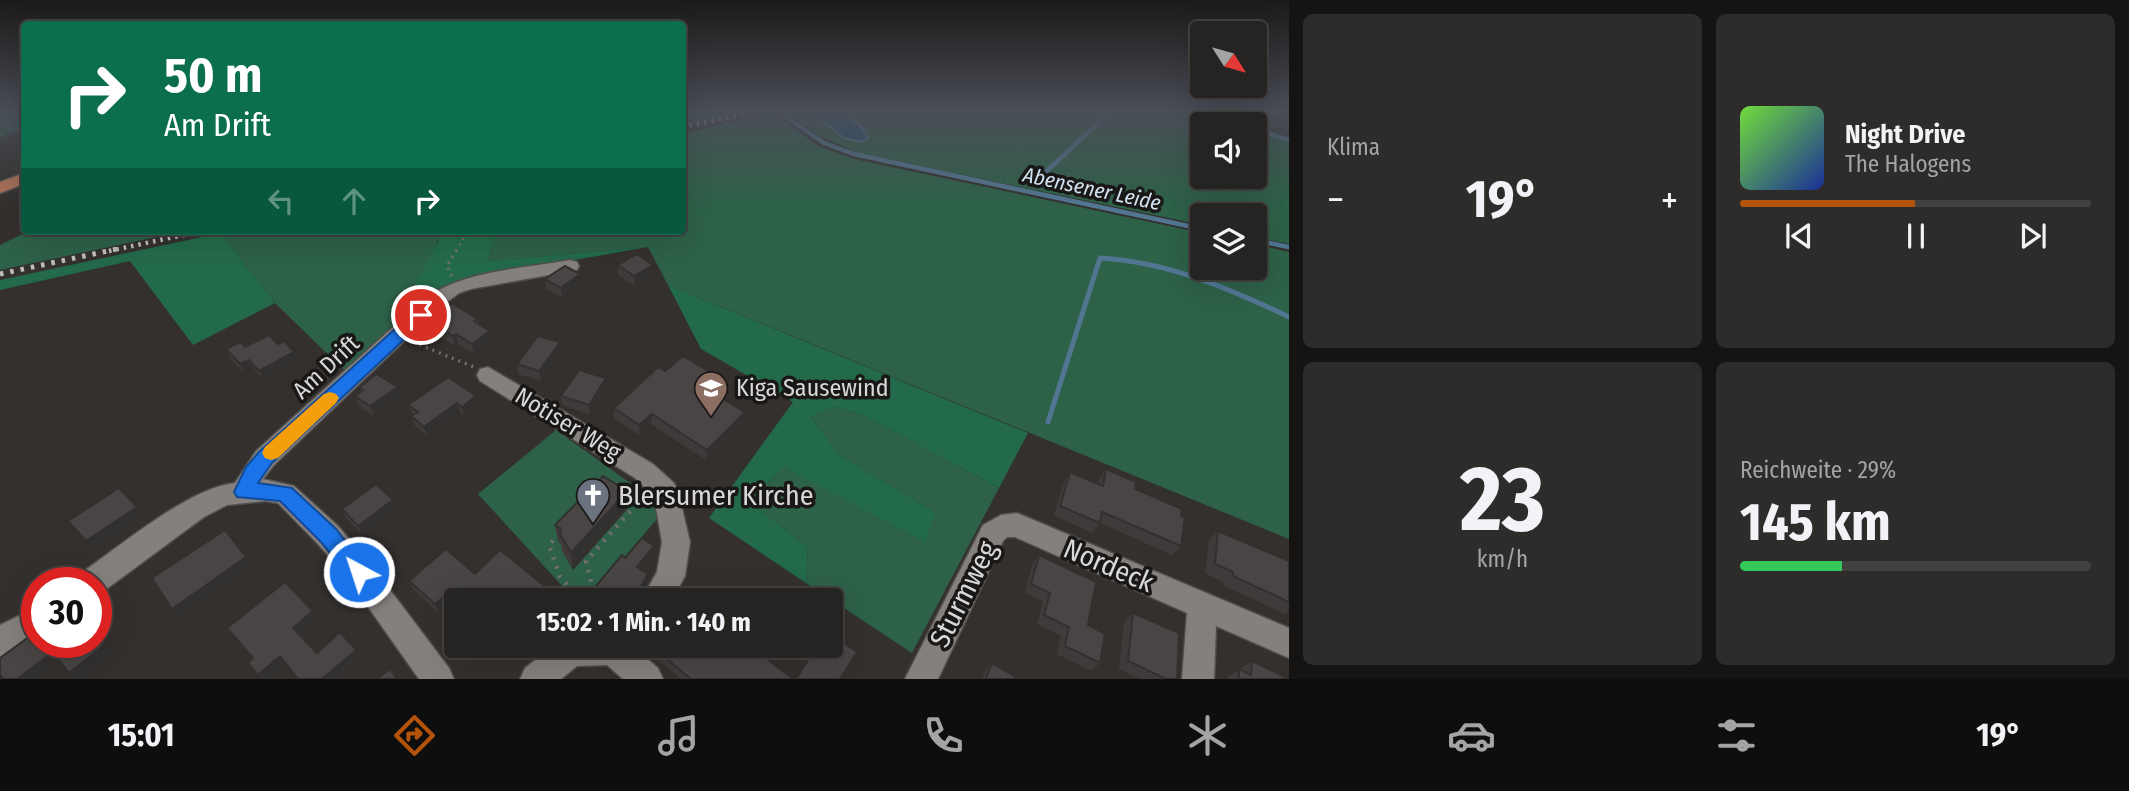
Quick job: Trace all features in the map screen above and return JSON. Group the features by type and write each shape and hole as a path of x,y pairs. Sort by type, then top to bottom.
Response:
{"main road":[{"path":"0,188 21,179"}],"street":[{"name":"Am Drift","path":"244,492 253,472 265,458 432,303 452,289 570,266"},
{"name":"Notiser Weg","path":"488,374 644,471 665,491 672,514 676,557 671,576 664,588"},
{"path":"112,568 195,509 223,495 265,490 285,494 303,508 359,572 438,679"},
{"name":"Nordeck","path":"1017,525 1289,643"},
{"name":"Sturmweg","path":"921,679 993,533 998,527 1017,525"},
{"path":"1198,679 1202,605"},
{"path":"0,642 21,630"},
{"path":"536,679 562,658"},
{"path":"625,658 647,679"}],"path":[{"path":"452,289 452,276 447,266 466,235"},
{"name":"Notiser Weg","path":"398,336 456,358 488,374"},
{"path":"592,588 586,561 643,497 638,493"},
{"path":"568,526 549,545 559,577 570,588"}],"green space":[{"path":"686,143 814,143 854,159 1190,230 1190,280 1267,280 1267,247 1289,252 1289,539 668,285 648,247 487,261 497,235 686,235"},
{"path":"835,143 1190,143 1190,189 1267,189 1267,143 1289,143 1289,244 1267,239 1267,203 1190,203 1190,222 859,153"},
{"path":"21,235 166,235 0,270 0,245"},
{"path":"212,235 223,235 275,303 193,345 130,261 0,290 0,280"},
{"path":"223,235 439,235 422,303 345,371 275,303"},
{"path":"439,235 497,235 487,261 648,247 473,278 447,285 422,303 411,292"},
{"path":"668,285 1028,433 999,488 862,415 835,407 811,417 841,456 935,512 925,542 785,468 760,489 753,505 808,547 806,583 709,518 793,402 701,349"},
{"path":"835,407 862,415 999,488 912,653 843,607 843,588 814,588 806,583 808,547 753,505 760,489 785,468 812,481 935,512 841,456 811,417"},
{"path":"556,430 661,505 663,512 598,588 564,588 478,494"}],"building":[{"path":"637,254 653,265 634,276 618,265"},
{"path":"565,266 580,274 561,288 545,279"},
{"path":"451,303 478,319 474,321 490,331 472,344 426,320"},
{"path":"269,335 278,344 284,341 294,352 259,371 249,360 240,364 226,349 241,342 245,347"},
{"path":"538,336 560,342 539,371 517,364"},
{"path":"683,356 710,372 697,384 745,412 707,450 652,414 639,425 614,408 658,367 665,371"},
{"path":"579,370 606,378 589,405 561,396"},
{"path":"376,374 398,387 370,406 355,396 363,390 359,388"},
{"path":"448,377 476,396 462,407 457,403 424,427 411,416 418,412 408,405"},
{"path":"1106,469 1136,482 1135,489 1182,509 1181,516 1185,517 1181,546 1102,512 1100,523 1060,506 1070,472 1103,486"},
{"path":"603,476 627,491 571,553 560,534 561,529 555,525"},
{"path":"376,484 393,500 358,526 342,509"},
{"path":"119,488 137,507 86,541 68,521"},
{"path":"225,530 246,557 172,609 152,578"},
{"path":"1218,531 1289,561 1289,602 1233,576 1233,572 1215,564"},
{"path":"642,538 654,546 637,567 648,574 640,588 594,588 622,555 625,558"},
{"path":"446,549 475,574 500,550 547,588 444,588 444,596 435,604 409,581"},
{"path":"1039,555 1096,582 1088,625 1105,634 1100,663 1065,646 1069,627 1044,615 1050,593 1031,584"},
{"path":"285,582 313,611 293,628 317,653 340,632 356,650 322,679 298,679 280,656 258,675 248,663 253,658 227,628"},
{"path":"1133,613 1179,633 1177,679 1166,679 1128,661"},
{"path":"843,642 857,652 840,679 796,679 809,658 843,658"},
{"path":"21,643 21,658 45,658 17,679 3,679 0,674 0,658"},
{"path":"58,658 88,658 69,673"},
{"path":"666,658 766,658 793,679 691,679"},
{"path":"1252,661 1289,679 1239,679 1239,669 1251,675"},
{"path":"992,663 1019,679 986,679"},
{"path":"390,669 397,679 377,679"}],"waterway":[{"name":"Abensener Leide","path":"824,143 854,154 1190,226"},
{"path":"1037,180 1077,143"},
{"name":"Abensener Leide","path":"1267,242 1289,247"},
{"path":"1048,422 1100,258 1150,265 1197,278 1289,317"}],"railway":[{"path":"109,251 183,235"},
{"path":"0,274 117,249"}],"slow traffic":[{"path":"271,453 330,398"}],"place":[{"name":"Kiga Sausewind","path":"711,418"},
{"name":"Blersumer Kirche","path":"593,525"}],"route":[{"path":"359,572 303,508 285,494 265,490 244,492 253,472 265,458 421,315"}]}
